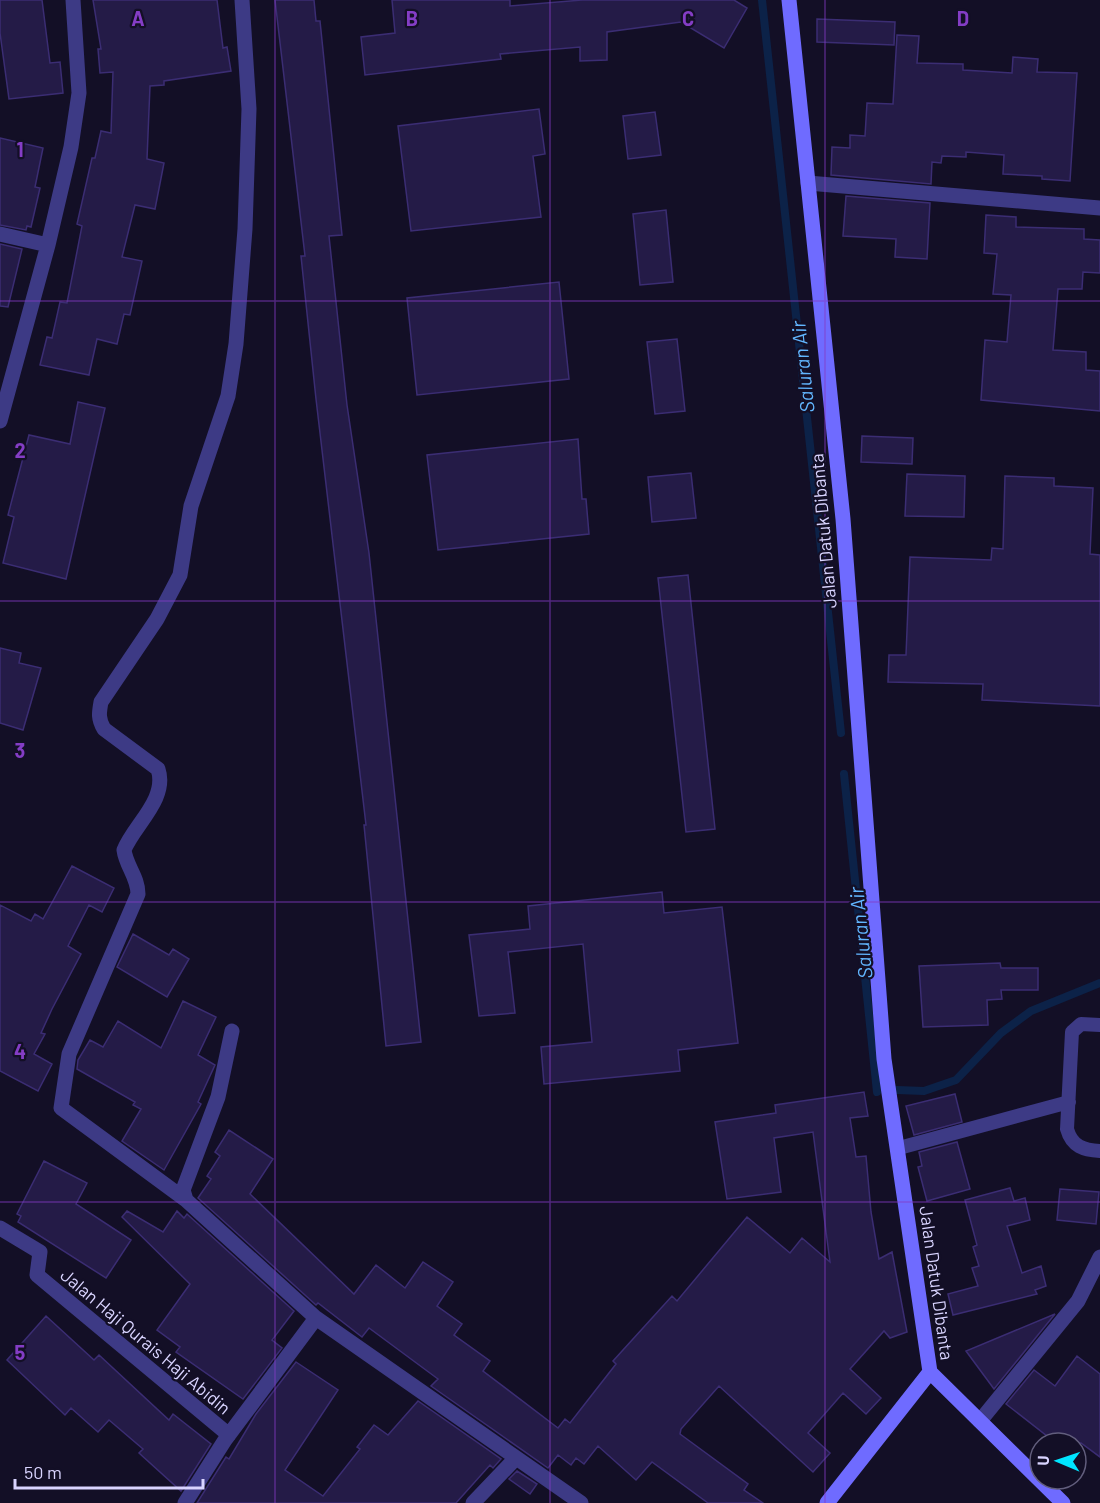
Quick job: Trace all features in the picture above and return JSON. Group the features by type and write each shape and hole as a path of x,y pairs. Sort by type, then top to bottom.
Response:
{"main road":[{"name":"Jalan Datuk Dibanta","path":"789,0 843,519 884,1059 899,1148 930,1372 1064,1503"},
{"path":"826,1503 930,1372"}],"street":[{"path":"0,421 48,245 71,147 79,93 73,0"},
{"path":"242,0 249,109 245,229 236,344 228,396 191,506 180,575 157,619 101,702 99,722 104,729 158,769 160,787 143,821 124,850 126,862 135,877 138,894 69,1054 61,1108 186,1200 316,1318 514,1459 581,1503"},
{"path":"808,183 1100,208"},
{"path":"0,234 48,245"},
{"path":"186,1200 183,1190 218,1097 232,1031"},
{"name":"Jalan Haji Qurais Haji Abidin","path":"0,1228 40,1252 37,1275 229,1435"},
{"path":"980,1421 1078,1301 1100,1257"},
{"path":"185,1503 229,1435 316,1318"},
{"path":"473,1503 514,1459"}],"lane":[{"path":"1100,1025 1081,1024 1072,1032 1069,1102 1069,1136 1081,1148 1100,1151"},
{"path":"899,1148 1069,1102"}],"building":[{"path":"0,0 42,0 50,63 60,62 63,93 9,99 0,33"},
{"path":"93,0 217,0 223,48 227,47 231,71 164,81 164,85 150,86 147,159 164,163 155,209 135,205 122,257 142,261 130,315 124,314 117,344 97,339 89,375 40,365 47,337 52,338 60,302 67,303 82,226 77,224 92,158 95,158 101,131 111,133 113,72 100,73 98,49 101,49"},
{"path":"275,0 314,0 316,21 320,21 342,235 329,236 347,405 369,553 421,1042 386,1046 364,825 366,825 316,399 301,256 305,256"},
{"path":"392,0 510,0 510,6 582,0 734,0 747,8 724,48 681,22 607,32 607,60 580,61 580,47 500,54 501,59 365,75 361,37 395,33"},
{"path":"817,19 895,22 894,45 817,42"},
{"path":"897,35 919,36 917,63 963,64 963,70 1012,73 1013,57 1038,59 1037,72 1077,73 1070,181 1042,179 1042,176 1003,174 1004,155 966,152 966,157 942,156 941,163 932,162 931,184 831,175 832,147 850,148 850,135 865,136 867,103 893,104"},
{"path":"539,109 545,154 533,156 541,217 411,231 398,126"},
{"path":"655,112 661,155 628,159 623,116"},
{"path":"0,138 43,148 35,187 40,188 31,227 27,226 26,230 0,225"},
{"path":"846,196 930,203 927,259 895,257 896,239 843,236"},
{"path":"666,210 673,282 640,285 633,214"},
{"path":"986,215 1016,217 1016,227 1084,229 1084,239 1100,240 1100,273 1083,272 1082,289 1058,289 1053,350 1086,352 1086,370 1100,371 1100,411 981,400 985,340 1007,342 1011,295 993,294 997,254 984,253"},
{"path":"0,244 22,249 8,307 0,306"},
{"path":"559,282 569,379 417,395 407,298"},
{"path":"677,339 685,411 655,414 647,342"},
{"path":"78,402 105,408 66,579 3,563 14,517 8,515 29,435 70,444"},
{"path":"862,436 913,438 912,464 861,462"},
{"path":"578,439 582,499 586,499 589,534 438,550 427,455"},
{"path":"691,473 696,518 652,522 648,477"},
{"path":"907,474 965,476 964,517 905,516"},
{"path":"1005,476 1054,478 1054,486 1093,488 1090,554 1100,555 1100,706 982,700 983,684 888,682 889,655 906,655 910,557 991,560 992,548 1003,549"},
{"path":"688,575 715,829 686,832 658,578"},
{"path":"0,648 21,653 19,663 41,668 23,730 0,723"},
{"path":"72,866 114,888 102,912 89,905 68,946 81,954 52,1009 41,1033 45,1034 34,1054 52,1064 38,1091 0,1071 0,905 31,921 35,914 43,919"},
{"path":"662,892 664,913 722,907 738,1043 678,1050 680,1071 544,1084 541,1047 592,1042 583,944 508,952 515,1013 479,1016 469,935 530,929 528,906"},
{"path":"133,934 169,955 173,949 189,959 167,997 117,967"},
{"path":"1000,963 1001,968 1038,968 1038,990 1001,990 1002,999 987,1000 988,1025 923,1027 919,966"},
{"path":"183,1001 216,1017 198,1055 215,1065 198,1102 201,1104 164,1170 122,1141 141,1109 133,1105 135,1102 77,1069 78,1060 90,1040 103,1047 118,1021 161,1048"},
{"path":"864,1092 868,1116 850,1118 856,1157 866,1156 871,1212 879,1259 892,1252 907,1332 890,1338 884,1331 850,1369 881,1398 866,1414 843,1393 808,1433 830,1453 813,1472 719,1386 681,1429 680,1434 748,1484 744,1490 763,1503 708,1503 652,1462 636,1480 598,1446 584,1464 576,1458 571,1465 558,1455 548,1468 431,1386 438,1379 369,1328 362,1337 318,1303 316,1305 198,1198 211,1179 207,1176 220,1156 215,1152 229,1130 273,1159 250,1194 354,1294 376,1265 405,1288 423,1262 453,1282 437,1306 462,1324 454,1335 490,1361 483,1371 558,1428 565,1419 570,1423 616,1364 613,1361 672,1296 677,1301 747,1217 790,1253 802,1238 830,1262 813,1132 774,1138 781,1192 727,1199 715,1122 776,1113 775,1105"},
{"path":"955,1094 962,1122 914,1135 906,1106"},
{"path":"957,1142 970,1189 927,1201 918,1167 922,1166 919,1152"},
{"path":"44,1161 87,1183 76,1204 131,1240 106,1278 18,1222 21,1216 17,1214"},
{"path":"1010,1188 1014,1201 1025,1198 1030,1220 1007,1226 1022,1273 1041,1266 1046,1286 1035,1290 1037,1294 953,1315 948,1294 978,1286 972,1268 979,1266 973,1247 977,1245 965,1200"},
{"path":"1060,1189 1099,1192 1096,1224 1057,1220"},
{"path":"127,1211 163,1232 177,1211 184,1218 187,1214 294,1311 272,1340 282,1348 243,1399 176,1352 180,1347 157,1330 190,1284 122,1217"},
{"path":"1055,1314 994,1389 966,1351"},
{"path":"46,1316 94,1360 99,1355 169,1420 173,1414 211,1444 181,1491 139,1453 143,1449 109,1420 98,1432 71,1408 65,1415 7,1360"},
{"path":"1077,1356 1100,1374 1100,1457 1088,1448 1088,1431 1041,1431 1006,1404 1034,1370 1055,1386"},
{"path":"296,1362 338,1390 285,1470 323,1496 360,1449 357,1447 374,1425 388,1435 418,1401 501,1459 493,1468 490,1465 456,1503 197,1503 226,1457 229,1459 256,1414"},
{"path":"517,1471 537,1484 530,1494 509,1479"}],"waterway":[{"name":"Saluran Air","path":"762,0 841,733"},
{"name":"Saluran Air","path":"844,774 877,1092"},
{"path":"897,1090 924,1091 956,1080 1001,1033 1031,1011 1100,983"}]}
